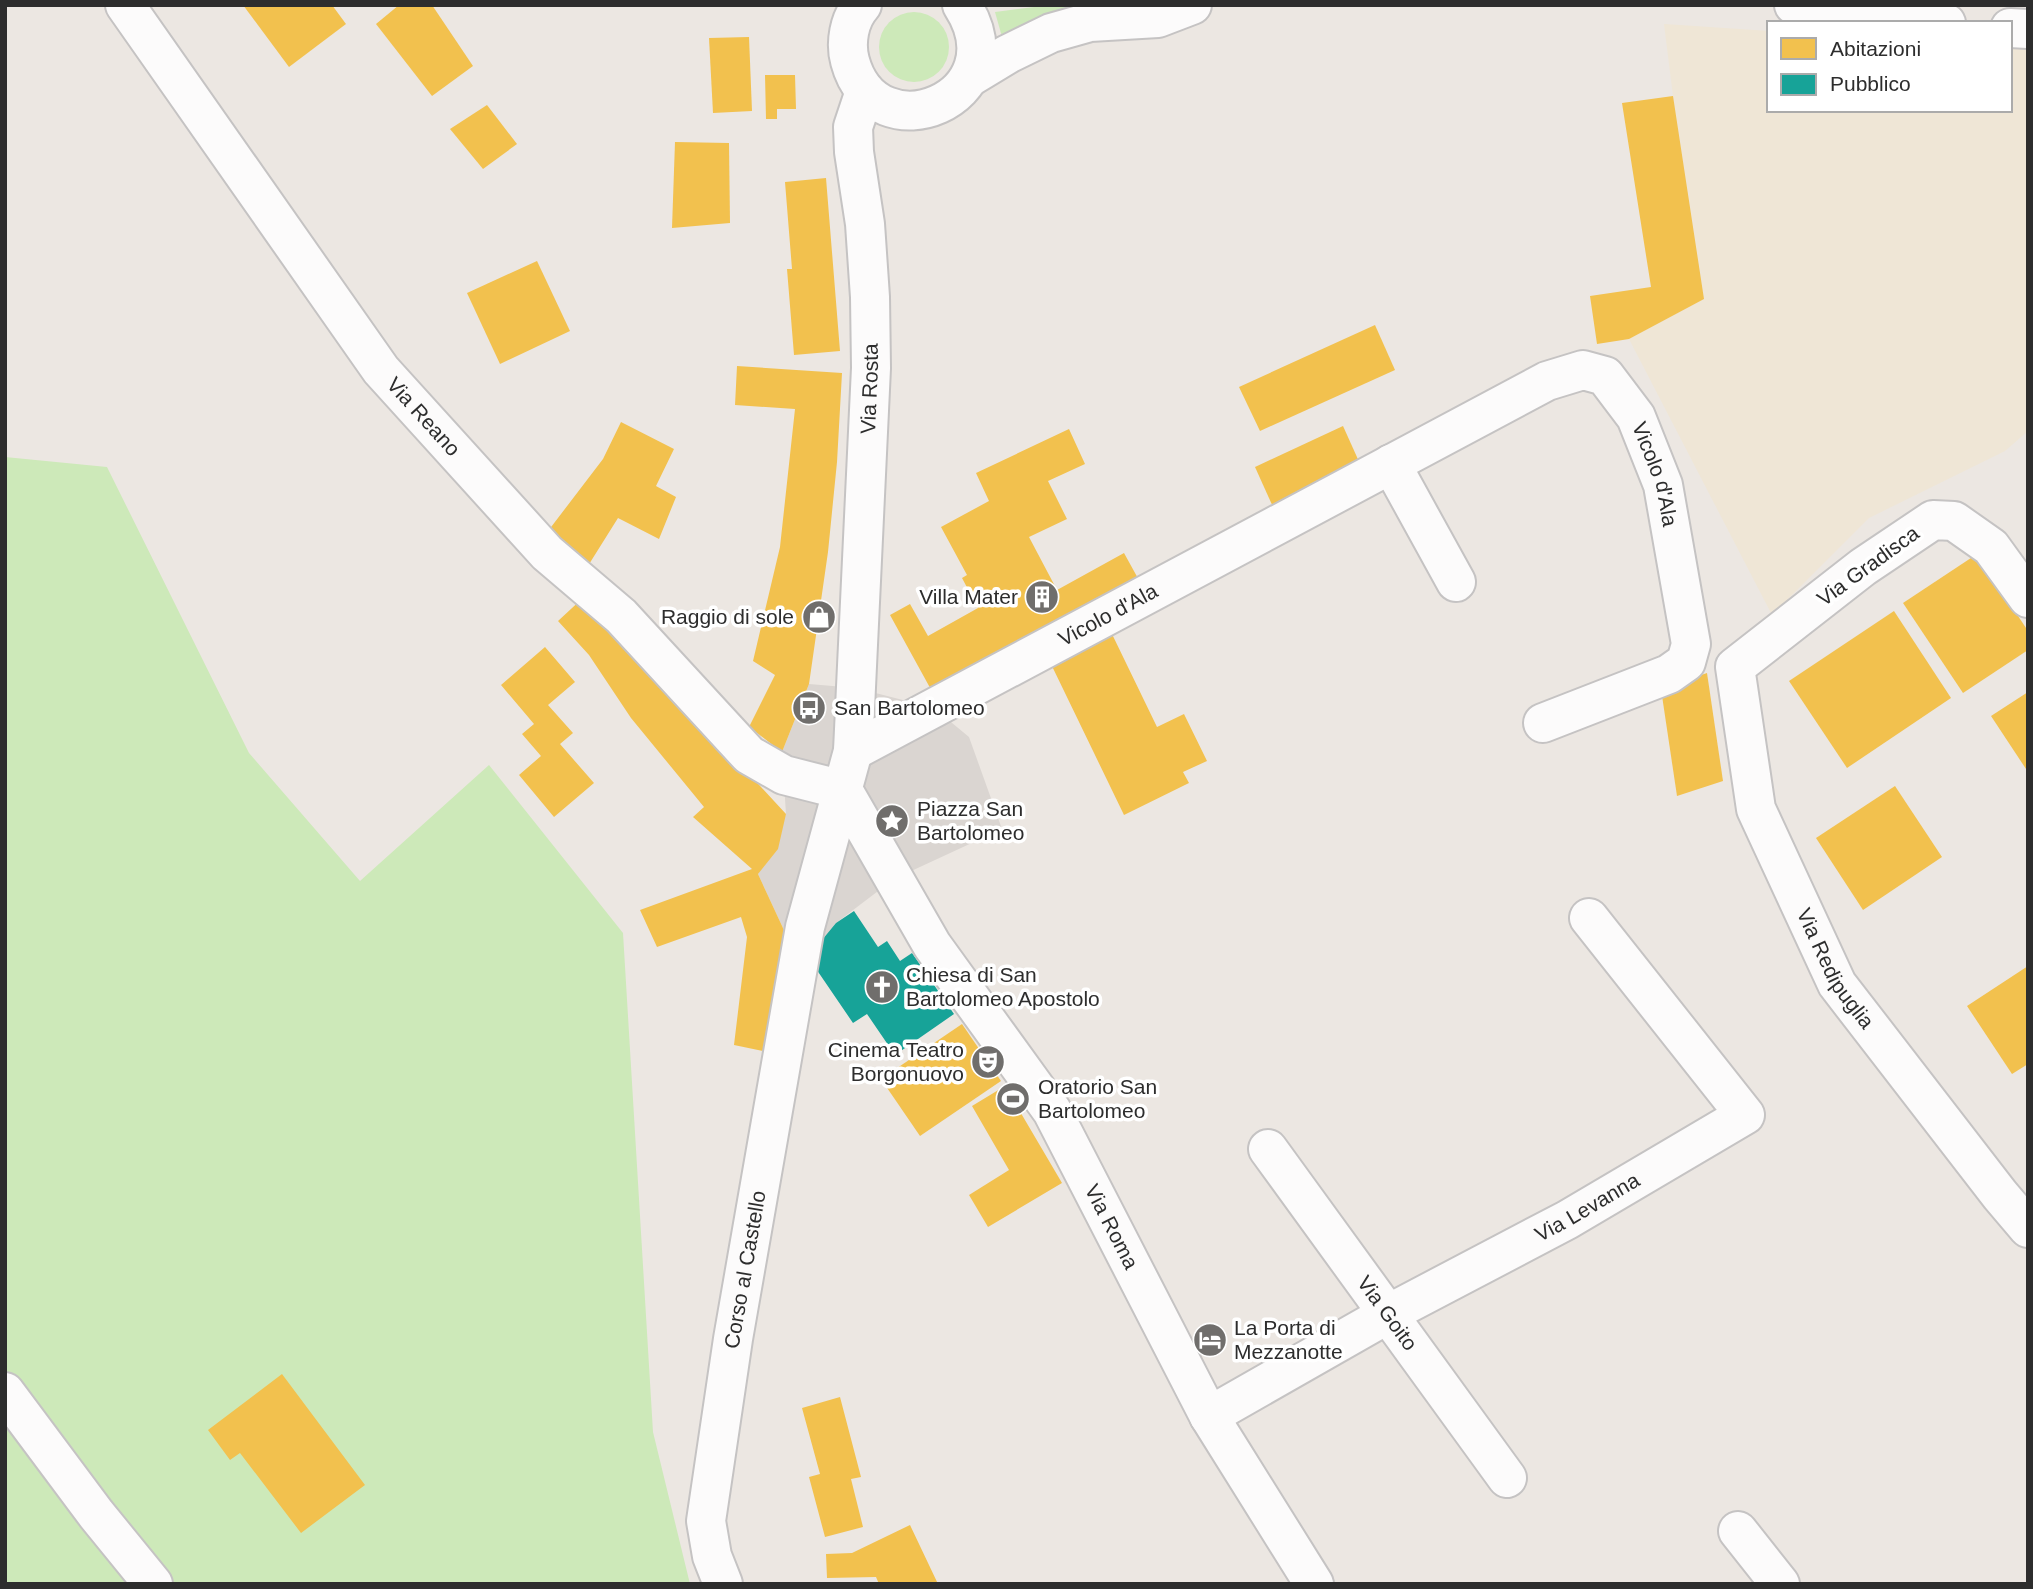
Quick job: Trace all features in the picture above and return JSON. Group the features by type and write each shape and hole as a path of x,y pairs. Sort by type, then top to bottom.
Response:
{"street":[{"name":"Via Reano","path":"125,5 381,370 547,552 621,616 750,755 784,775 843,790"},
{"path":"851,13 847,51 853,72 865,91 881,104 900,111 921,111 941,105 958,93 970,77 976,58 977,38 971,19 962,5"},
{"path":"970,77 1051,33 1090,22 1158,18 1192,5"},
{"path":"1794,5 1929,21"},
{"name":"Via Rosta","path":"853,751 871,356 865,224 853,127 865,91"},
{"name":"Vicolo d'Ala","path":"853,751 1547,381 1583,370 1605,376 1636,417 1662,485 1691,643 1686,662 1670,674 1543,723"},
{"path":"1391,464 1456,582"},
{"name":"Via Gradisca","path":"1735,667 1863,567 1933,520 1954,521 1991,547 2028,598"},
{"name":"Via Redipuglia","path":"1735,667 1756,809 1837,984 2028,1228"},
{"path":"843,790 853,751"},
{"name":"Via Roma","path":"843,790 932,945 1052,1111 1209,1416 1314,1584"},
{"name":"Corso al Castello","path":"723,1584 712,1556 706,1521 708,1495 805,927 843,790"},
{"name":"Via Levanna","path":"1209,1416 1388,1314 1567,1220 1745,1115 1589,918"},
{"name":"Via Goito","path":"1268,1149 1507,1478"},
{"path":"5,1392 96,1514 153,1584"},
{"path":"1738,1531 1780,1584"}],"shaded area":[{"path":"1664,24 1767,31 1767,112 2012,112 2012,48 2028,50 2028,431 2005,451 1869,518 1772,615 1629,339 1704,299"},
{"name":"Piazza San Bartolomeo","path":"809,684 856,688 934,708 969,737 1002,829 894,879 836,923 808,957 795,954 758,874 786,814 782,752"}],"green space":[{"path":"1050,5 1100,5 1002,37 995,12"},
{"path":"907,12 921,12 934,18 943,27 949,47 947,60 939,72 921,82 907,82 894,76 885,67 879,54 879,40 885,27 894,18"},
{"path":"5,457 107,467 249,753 360,881 489,765 623,933 653,1432 690,1584 5,1584"}],"building: Abitazioni":[{"path":"243,5 332,5 346,24 289,67"},
{"path":"399,5 432,5 473,66 432,96 376,24"},
{"path":"749,37 752,111 713,113 709,38"},
{"path":"765,75 795,75 796,109 777,109 777,119 766,119"},
{"path":"1673,96 1704,299 1629,339 1597,344 1590,296 1651,287 1622,103"},
{"path":"487,105 517,144 483,169 450,129"},
{"path":"675,142 729,143 730,223 672,228"},
{"path":"826,178 840,351 794,355 787,269 792,269 785,182"},
{"path":"537,261 570,331 500,364 467,293"},
{"path":"1375,325 1395,370 1260,431 1239,387"},
{"path":"737,366 842,373 828,552 809,684 782,752 749,727 775,675 753,661 780,547 795,409 735,405"},
{"path":"621,422 674,449 656,486 676,497 659,539 618,518 586,569 545,535 603,459"},
{"path":"1343,426 1361,466 1273,507 1255,467"},
{"name":"Villa Mater","path":"1069,429 1085,464 1048,481 1067,519 1029,537 1057,590 1124,553 1140,582 934,695 890,615 910,604 928,636 978,608 962,578 967,575 941,527 989,501 976,473"},
{"path":"1977,554 2028,631 2028,650 1963,693 1903,603"},
{"path":"585,596 786,814 778,849 758,874 795,954 777,1054 734,1045 747,937 741,917 657,947 640,910 752,869 693,817 704,807 631,718 589,655 558,621"},
{"path":"1894,611 1951,698 1847,768 1789,681"},
{"path":"1111,632 1157,727 1184,714 1207,761 1183,772 1189,783 1124,815 1050,662"},
{"path":"545,647 575,682 548,705 573,733 560,744 594,783 554,817 519,775 541,756 522,734 534,724 501,685"},
{"path":"1707,673 1723,781 1677,796 1661,689"},
{"path":"2028,692 2028,772 1991,716"},
{"path":"1895,786 1942,857 1863,910 1816,838"},
{"path":"2028,966 2028,1064 2012,1074 1967,1006"},
{"path":"962,1024 1001,1081 920,1136 881,1079"},
{"path":"1005,1086 1062,1183 988,1227 969,1195 1009,1170 972,1106"},
{"path":"282,1374 365,1485 301,1533 240,1453 230,1460 208,1430"},
{"path":"840,1397 861,1477 851,1479 863,1527 825,1537 809,1477 820,1474 802,1408"},
{"path":"910,1525 938,1584 879,1584 876,1577 827,1578 826,1554 852,1553"}],"building: Pubblico":[{"name":"Chiesa di San Bartolomeo Apostolo","path":"854,911 878,947 887,941 900,961 912,953 954,1014 895,1055 867,1014 853,1023 808,957 836,923"}],"place":[{"name":"Villa Mater","path":"1042,597"},
{"name":"Raggio di sole","path":"819,617"},
{"name":"San Bartolomeo","path":"809,708"},
{"name":"Piazza San Bartolomeo","path":"892,821"},
{"name":"Chiesa di San Bartolomeo Apostolo","path":"882,987"},
{"name":"Cinema Teatro Borgonuovo","path":"988,1062"},
{"name":"Oratorio San Bartolomeo","path":"1013,1099"},
{"name":"La Porta di Mezzanotte","path":"1210,1340"}]}
